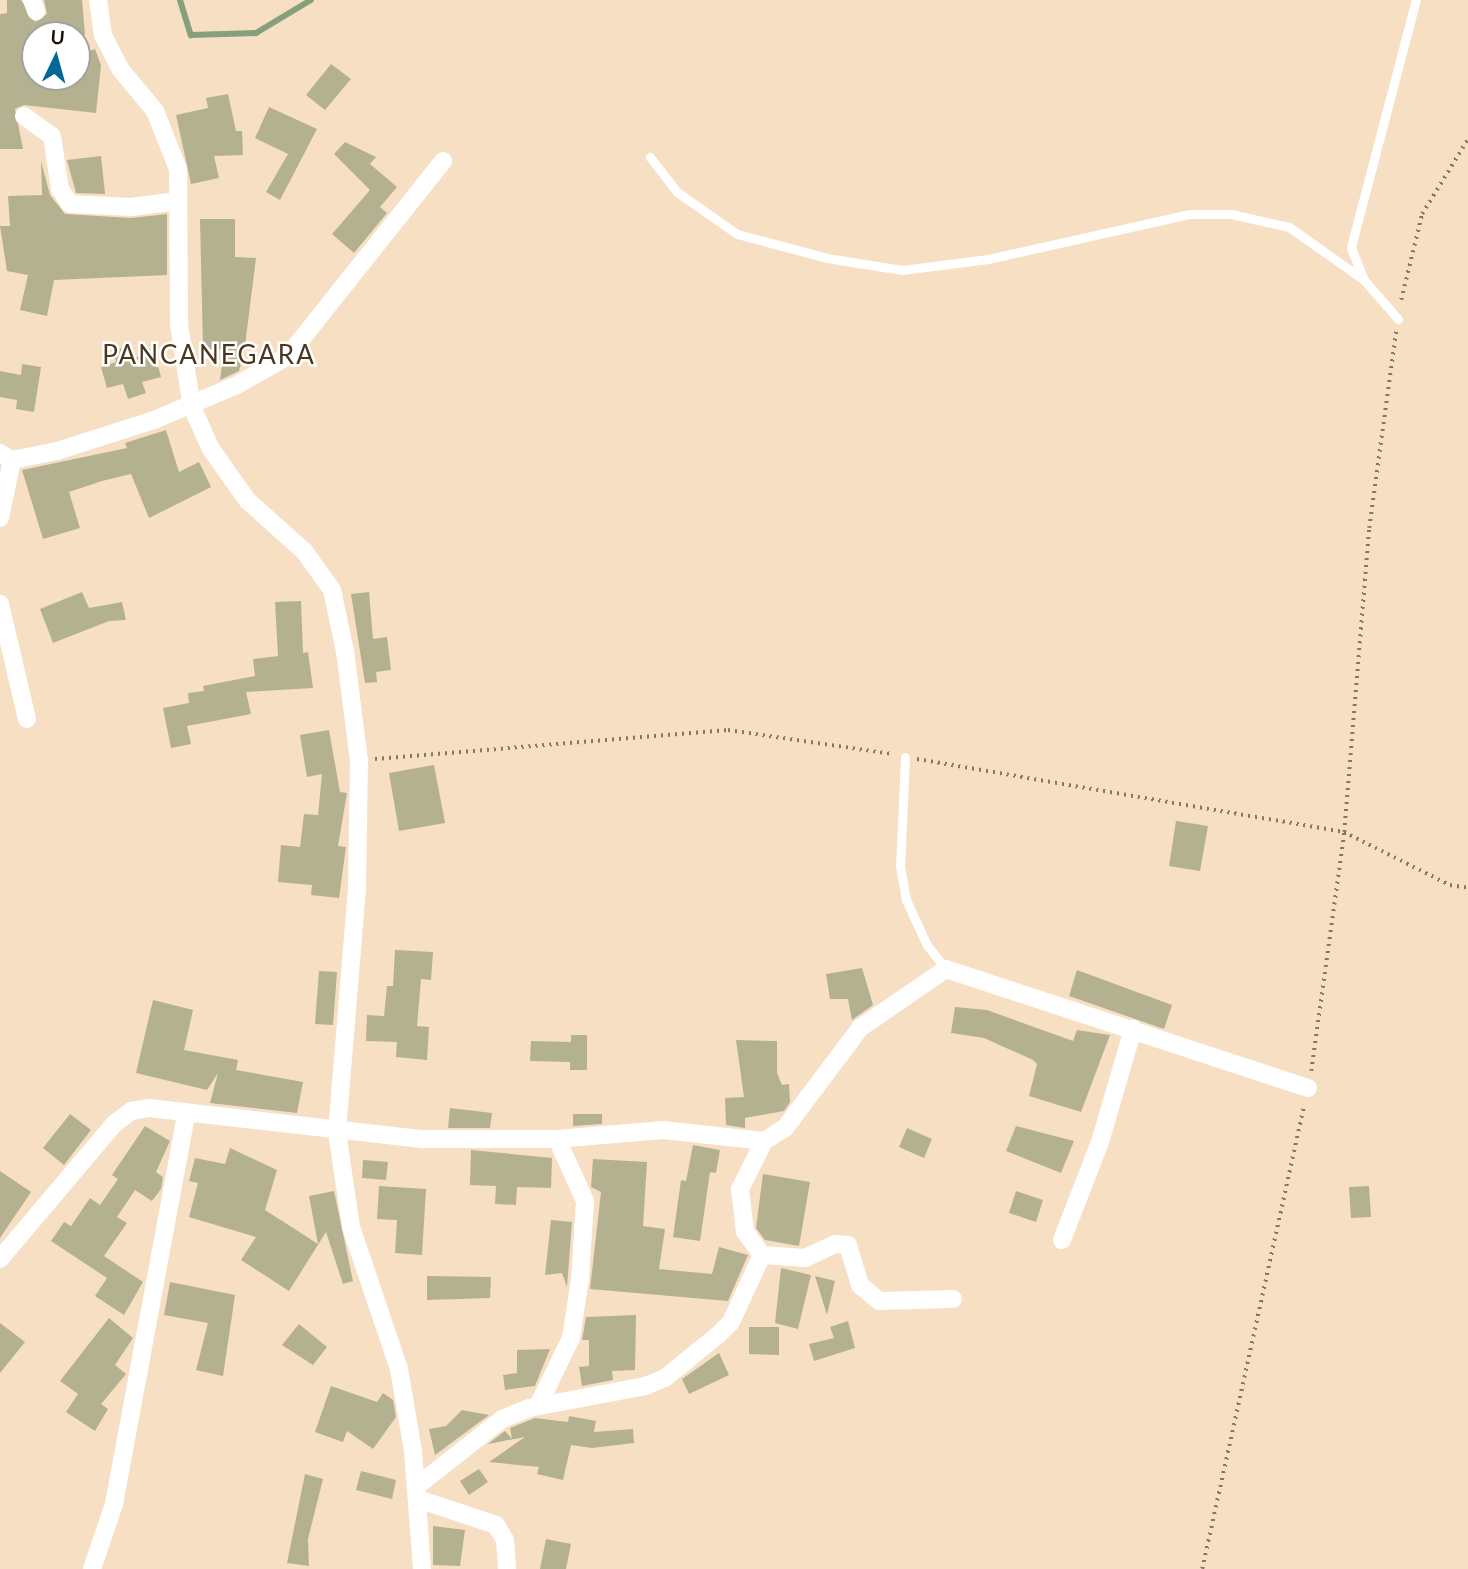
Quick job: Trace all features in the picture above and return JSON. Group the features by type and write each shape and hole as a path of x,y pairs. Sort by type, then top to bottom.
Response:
{"street":[{"path":"98,0 103,35 121,70 155,111 178,169 179,325 192,407 211,449 248,501 303,551 332,590 345,651 359,760 357,888 337,1132 351,1227 399,1369 418,1493 422,1569"},
{"path":"24,116 52,136 60,188 70,204 131,207 178,201"},
{"path":"0,518 6,457 192,407 288,356 443,161"},
{"path":"0,604 27,719"},
{"path":"953,1299 879,1301 860,1285 848,1245 835,1244 805,1258 762,1255 745,1232 740,1189 764,1141 785,1128 860,1027 946,969 1308,1088"},
{"path":"1062,1240 1100,1142 1133,1029"},
{"path":"0,1259 114,1124 131,1111 149,1108 186,1115 422,1139 558,1139 663,1130 764,1141"},
{"path":"92,1569 114,1504 186,1115"},
{"path":"538,1406 571,1338 580,1279 585,1200 558,1139"},
{"path":"418,1493 502,1419 538,1406 617,1395 665,1378 731,1322 762,1255"},
{"path":"418,1493 496,1525 505,1540 507,1569"}],"lane":[{"path":"1364,280 1351,247 1354,223 1416,0"},
{"path":"649,157 677,192 737,234 827,258 902,270 988,259 1189,214 1231,214 1289,227 1364,280 1398,319"},
{"path":"905,757 900,866 906,900 927,945 946,969"}],"path":[{"path":"1202,1569 1308,1088 1327,980 1355,730 1369,528 1398,319 1422,214 1468,139"}],"building":[{"path":"7,0 21,0 34,21 21,21 21,91 91,91 91,51 95,49 101,65 96,113 24,105 15,109 23,149 0,149 0,14 7,13"},
{"path":"44,0 82,0 84,21 36,21 47,14"},
{"path":"331,64 351,79 325,110 306,95"},
{"path":"228,94 236,131 242,131 243,155 214,156 219,178 191,184 176,115 208,108 206,98"},
{"path":"269,107 317,129 280,200 266,192 288,154 255,138"},
{"path":"345,142 376,157 370,164 397,187 380,207 387,213 354,253 332,234 370,190 334,154"},
{"path":"101,156 105,194 76,193 67,160"},
{"path":"41,161 50,195 65,214 131,218 167,214 167,275 54,280 47,316 20,310 28,275 7,271 0,226 10,226 8,196 42,195"},
{"path":"200,219 235,219 235,257 256,258 244,353 239,371 220,380 224,349 203,349"},
{"path":"131,345 135,358 154,352 161,377 142,382 146,393 128,399 123,384 107,388 101,367 116,362 113,351"},
{"path":"22,364 41,367 34,412 16,409 17,400 0,397 0,371 21,375"},
{"path":"166,430 179,472 199,462 211,487 149,518 131,474 102,481 69,492 80,528 43,539 22,470 127,448 125,443"},
{"path":"82,592 89,608 122,602 126,620 109,621 53,643 40,609"},
{"path":"369,592 373,639 387,637 391,670 376,672 377,682 365,683 351,594"},
{"path":"301,601 303,653 308,652 313,688 246,692 251,714 187,726 191,744 171,748 163,708 189,703 188,693 204,691 203,686 255,676 253,659 278,656 275,602"},
{"path":"329,730 340,792 347,793 338,846 346,847 339,898 311,895 312,885 278,882 281,845 300,847 304,814 318,815 322,774 307,777 300,735"},
{"path":"434,765 445,823 399,831 389,773"},
{"path":"1176,821 1208,826 1200,871 1169,866"},
{"path":"395,950 433,952 431,980 421,979 417,1026 429,1027 427,1060 396,1057 397,1042 366,1041 367,1015 384,1016 387,986 393,986"},
{"path":"862,968 873,1005 852,1020 848,999 830,999 826,974"},
{"path":"1077,970 1172,1005 1164,1029 1069,996"},
{"path":"319,971 337,972 333,1025 315,1024"},
{"path":"153,1000 193,1010 184,1050 238,1060 236,1070 303,1082 297,1113 210,1103 218,1073 207,1090 136,1073"},
{"path":"955,1007 987,1010 1073,1041 1077,1030 1110,1035 1081,1112 1029,1096 1037,1064 1033,1060 984,1038 951,1033"},
{"path":"571,1035 587,1035 587,1070 570,1070 570,1062 530,1061 531,1041 571,1042"},
{"path":"736,1040 777,1041 777,1073 782,1085 789,1084 790,1102 784,1111 745,1118 745,1128 726,1125 725,1098 744,1097"},
{"path":"450,1108 492,1113 490,1128 448,1128"},
{"path":"70,1114 91,1130 64,1165 43,1148"},
{"path":"573,1114 602,1114 602,1124 573,1126"},
{"path":"145,1126 170,1141 156,1172 163,1177 161,1189 152,1201 135,1190 117,1217 127,1223 104,1256 143,1282 124,1315 95,1296 107,1278 51,1241 64,1222 71,1226 90,1198 100,1205 118,1179 112,1175"},
{"path":"1016,1126 1074,1141 1061,1173 1006,1151"},
{"path":"907,1128 932,1139 924,1158 899,1147"},
{"path":"693,1145 720,1150 716,1173 710,1172 700,1241 673,1237 681,1180 686,1181"},
{"path":"230,1148 277,1170 265,1210 318,1244 309,1196 334,1191 353,1281 343,1284 326,1232 289,1291 241,1260 256,1237 189,1217 198,1183 189,1181 195,1158 225,1164"},
{"path":"471,1150 552,1158 551,1188 517,1187 516,1205 495,1204 496,1186 470,1185"},
{"path":"593,1159 647,1162 643,1226 665,1229 659,1269 712,1274 719,1247 748,1255 728,1301 590,1289 601,1192 591,1187"},
{"path":"363,1160 388,1162 386,1180 362,1178"},
{"path":"0,1171 31,1192 0,1238"},
{"path":"763,1174 810,1182 799,1246 765,1240 756,1228"},
{"path":"379,1186 426,1189 422,1255 395,1253 397,1220 377,1219"},
{"path":"1369,1186 1371,1217 1351,1218 1349,1187"},
{"path":"1016,1191 1043,1200 1036,1222 1009,1213"},
{"path":"551,1220 572,1222 567,1287 562,1273 545,1275"},
{"path":"781,1268 811,1275 798,1329 775,1323"},
{"path":"427,1276 491,1277 490,1298 427,1300"},
{"path":"815,1276 835,1281 827,1315"},
{"path":"170,1282 235,1295 223,1376 196,1370 208,1323 164,1315"},
{"path":"636,1315 635,1370 612,1371 613,1380 582,1386 579,1367 589,1366 589,1340 582,1340 586,1317"},
{"path":"109,1318 133,1338 115,1365 126,1374 101,1404 108,1409 95,1431 66,1412 78,1394 60,1381"},
{"path":"848,1321 855,1348 814,1361 809,1344 834,1338 830,1327"},
{"path":"0,1323 25,1342 0,1373"},
{"path":"299,1324 327,1347 313,1365 282,1345"},
{"path":"749,1327 779,1327 779,1355 749,1354"},
{"path":"550,1349 535,1386 505,1390 503,1375 517,1373 517,1350"},
{"path":"719,1353 729,1375 689,1394 682,1379"},
{"path":"331,1386 377,1402 383,1393 393,1400 396,1417 373,1449 347,1431 343,1442 315,1432"},
{"path":"462,1410 489,1415 435,1455 429,1429 446,1426"},
{"path":"569,1416 596,1421 594,1432 633,1429 634,1443 592,1448 571,1445 563,1480 537,1474 539,1467 489,1462 525,1437 488,1444 505,1431 512,1439 510,1428 535,1418 568,1422"},
{"path":"479,1469 488,1482 469,1495 460,1481"},
{"path":"361,1471 396,1480 392,1499 356,1490"},
{"path":"305,1474 323,1479 308,1539 309,1566 287,1563"},
{"path":"433,1526 465,1530 460,1566 433,1565"},
{"path":"546,1539 571,1544 566,1569 540,1569"}],"waterway":[{"path":"180,0 191,35 256,33 311,0"}],"district":[{"name":"PANCANEGARA","path":"209,355"}]}
